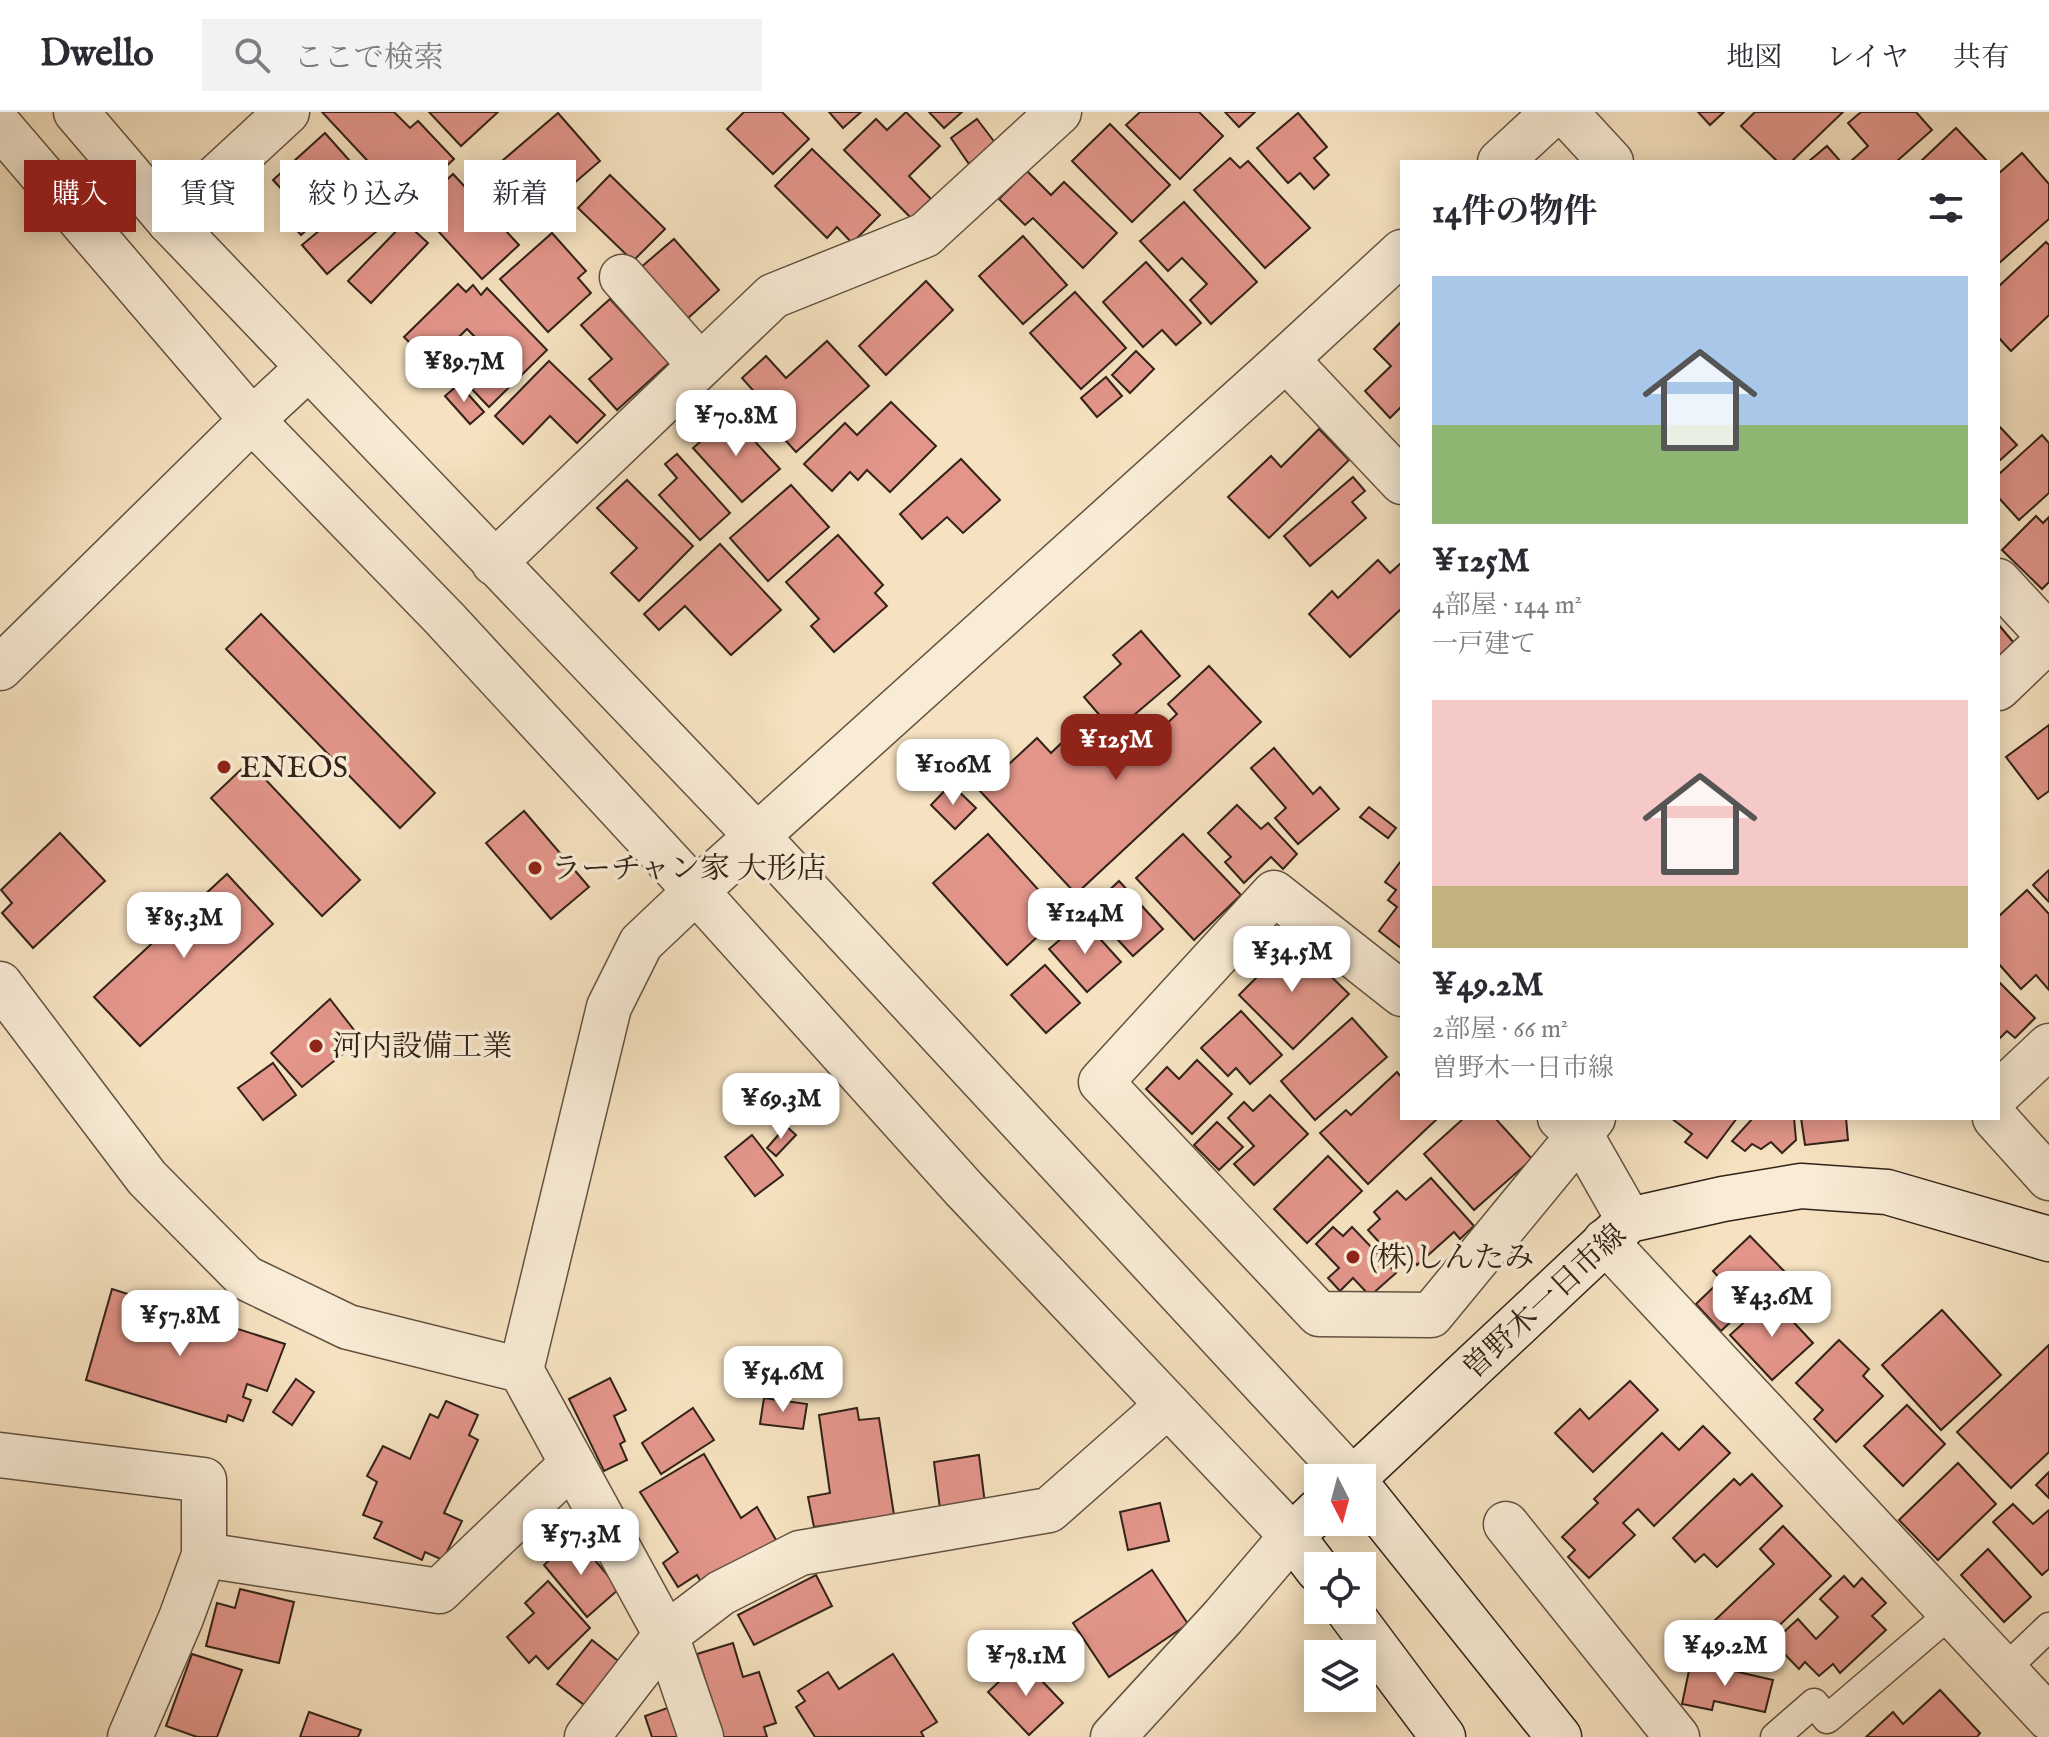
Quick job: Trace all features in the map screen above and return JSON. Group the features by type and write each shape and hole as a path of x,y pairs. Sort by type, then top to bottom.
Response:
{"street":[{"path":"76,112 152,201"},
{"path":"235,160 287,112"},
{"path":"494,563 773,296 925,235 1059,112"},
{"path":"1502,160 1554,112"},
{"path":"1565,112 1609,160"},
{"path":"0,126 252,420 445,619 696,891 964,1189 1168,1405 1304,1523"},
{"path":"179,232 757,836 1339,1464"},
{"path":"701,1737 666,1635 521,1370 609,1007 641,943 1400,254"},
{"path":"622,277 700,365"},
{"path":"1286,359 1400,480"},
{"path":"0,668 308,368"},
{"path":"2000,583 2049,637 2000,686"},
{"path":"1400,992 1274,893 1101,1082 1319,1314 1431,1315 1578,1123"},
{"path":"0,984 147,1178 246,1278 348,1327 521,1370"},
{"path":"2000,1092 2049,1046"},
{"path":"1997,1120 2049,1178"},
{"path":"1578,1123 1617,1231 1951,1613 2049,1718"},
{"name":"曽野木一日市線","path":"1367,1464 1617,1231 1723,1199 1801,1186 1887,1192 2049,1239"},
{"path":"587,1737 666,1635 721,1593 800,1553 1049,1510 1168,1405"},
{"path":"0,1455 204,1480 204,1555 181,1618 130,1737"},
{"path":"204,1555 439,1591 572,1464"},
{"path":"1376,1508 1559,1737"},
{"path":"1506,1524 1677,1737"},
{"path":"1113,1737 1304,1525"},
{"path":"1358,1624 1443,1737"}],"lane":[{"path":"1775,1737 1814,1703 1827,1719 1951,1613"},
{"path":"2004,1670 2049,1627"}],"building":[{"path":"322,112 394,112 410,128 418,121 454,159 448,165 448,160 367,160"},
{"path":"429,112 498,112 461,146"},
{"path":"744,112 782,112 809,139 773,174 727,129"},
{"path":"829,112 861,112 843,128"},
{"path":"906,112 940,146 909,176 931,199 911,218 844,150 876,119 887,130"},
{"path":"929,112 962,112 944,128"},
{"path":"1140,112 1199,112 1223,136 1180,179 1126,125"},
{"path":"1225,112 1255,112 1239,127"},
{"path":"1698,112 1724,112 1710,125"},
{"path":"1755,112 1843,112 1793,160 1776,160 1741,126"},
{"path":"1861,112 1916,112 1932,130 1898,160 1852,160 1868,146 1848,123"},
{"path":"558,113 600,161 576,182 576,160 503,160"},
{"path":"1298,113 1327,147 1314,158 1329,175 1314,189 1300,173 1288,183 1257,148"},
{"path":"977,119 996,144 969,164 951,138"},
{"path":"1110,124 1170,185 1132,222 1072,161"},
{"path":"1956,128 1986,160 1922,160"},
{"path":"325,133 349,160 295,160"},
{"path":"1827,146 1839,160 1810,160"},
{"path":"812,149 880,215 852,243 837,227 827,238 775,186"},
{"path":"2022,153 2049,184 2049,219 2000,262 2000,172"},
{"path":"1230,158 1240,168 1248,161 1310,228 1265,268 1194,190"},
{"path":"1027,171 1051,195 1064,182 1117,233 1083,268 1033,218 1025,225 999,199"},
{"path":"280,174 280,188 273,180"},
{"path":"453,174 464,186 464,232 507,232 519,245 482,279 439,232 448,232 448,179"},
{"path":"610,175 665,229 633,261 578,208"},
{"path":"1184,202 1257,282 1211,324 1190,300 1207,284 1182,258 1168,271 1140,241"},
{"path":"318,232 376,232 327,274 302,245"},
{"path":"395,232 416,232 428,243 371,303 348,281"},
{"path":"552,233 586,271 578,278 591,293 548,332 500,279"},
{"path":"1023,236 1067,285 1023,324 979,276"},
{"path":"674,239 719,290 687,319 640,268"},
{"path":"2046,242 2049,245 2049,315 2011,351 2000,339 2000,285"},
{"path":"1146,262 1201,323 1176,345 1162,330 1143,347 1103,302"},
{"path":"926,281 953,310 886,375 859,346"},
{"path":"458,284 466,292 473,285 481,295 487,288 547,350 489,407 467,384 483,369 476,362 488,350 467,329 431,364 404,337"},
{"path":"1075,292 1126,348 1081,389 1030,333"},
{"path":"610,299 669,363 617,410 589,379 612,359 581,325"},
{"path":"1400,323 1400,408 1390,418 1365,391 1391,366 1374,349"},
{"path":"827,341 869,386 796,452 759,411 766,405 742,378 766,356 786,378"},
{"path":"1136,351 1154,369 1130,393 1112,375"},
{"path":"549,361 605,415 577,443 550,416 523,444 495,416"},
{"path":"1106,377 1122,396 1097,417 1081,398"},
{"path":"459,384 484,412 470,424 445,396"},
{"path":"891,402 936,446 890,492 867,470 858,480 850,472 832,491 804,464 845,423 857,435"},
{"path":"731,415 780,469 742,502 693,448"},
{"path":"2000,427 2017,445 2000,460"},
{"path":"1319,429 1349,460 1269,538 1228,497 1271,456 1281,467"},
{"path":"2042,435 2049,443 2049,493 2019,520 2000,499 2000,473"},
{"path":"677,454 730,513 700,540 659,495 677,478 665,464"},
{"path":"961,459 1000,500 963,533 947,517 922,539 900,514"},
{"path":"1353,477 1365,491 1352,502 1366,518 1310,566 1284,536"},
{"path":"627,480 693,546 639,601 611,573 637,548 597,508"},
{"path":"791,485 829,527 768,581 730,538"},
{"path":"2036,516 2043,523 2049,517 2049,582 2042,589 2002,550"},
{"path":"838,535 883,585 875,593 887,606 834,652 811,626 819,619 786,582"},
{"path":"720,544 781,610 731,655 685,606 659,630 644,614"},
{"path":"1378,560 1390,573 1400,564 1400,610 1350,657 1309,614 1332,591 1338,598"},
{"path":"261,614 435,793 400,828 226,649"},
{"path":"2000,626 2014,643 2000,655"},
{"path":"1141,631 1180,676 1114,732 1084,697 1121,664 1113,655"},
{"path":"1209,666 1261,722 1076,894 980,791 1037,738 1051,753 1076,729 1116,771 1177,714 1168,704"},
{"path":"2049,725 2049,791 2038,799 2006,757"},
{"path":"1274,748 1313,794 1320,787 1339,809 1298,844 1275,818 1286,808 1251,768"},
{"path":"249,762 360,880 322,916 211,798"},
{"path":"951,784 976,808 955,829 931,805"},
{"path":"1237,805 1261,829 1268,823 1297,854 1283,869 1271,857 1244,883 1225,862 1231,857 1208,833"},
{"path":"1369,807 1396,828 1388,838 1360,817"},
{"path":"524,811 589,887 551,919 486,843"},
{"path":"60,833 105,881 33,948 2,913 12,903 1,890"},
{"path":"988,834 1061,915 1007,965 933,883"},
{"path":"1183,834 1241,895 1194,940 1136,878"},
{"path":"1400,862 1400,947 1379,931 1397,907 1388,900 1396,890 1385,882"},
{"path":"2049,870 2049,902 2033,885"},
{"path":"227,874 273,924 140,1046 94,997"},
{"path":"1119,881 1163,929 1133,956 1089,909"},
{"path":"2027,890 2049,914 2049,990 2036,975 2021,989 2000,965 2000,915"},
{"path":"1083,920 1121,962 1087,992 1049,949"},
{"path":"1279,941 1298,961 1306,952 1349,994 1293,1049 1239,995 1263,971 1255,964"},
{"path":"1045,965 1080,1003 1046,1033 1011,995"},
{"path":"2000,983 2035,1018 2015,1038 2007,1031 2000,1038"},
{"name":"河内設備工業","path":"330,999 361,1039 302,1087 271,1053"},
{"path":"1241,1011 1282,1055 1250,1084 1236,1068 1228,1076 1201,1048"},
{"path":"1352,1018 1387,1057 1315,1120 1281,1081"},
{"path":"1197,1060 1232,1094 1192,1134 1146,1089 1167,1067 1179,1079"},
{"path":"273,1063 296,1095 263,1120 238,1088"},
{"path":"1397,1072 1400,1076 1400,1120 1436,1120 1368,1184 1320,1133 1346,1110 1351,1115"},
{"path":"1270,1095 1308,1134 1254,1185 1234,1164 1254,1146 1228,1118 1244,1102 1253,1111"},
{"path":"1462,1120 1497,1120 1532,1159 1474,1210 1424,1154"},
{"path":"1674,1120 1736,1120 1707,1158 1685,1142 1692,1134"},
{"path":"1751,1120 1794,1120 1796,1140 1782,1153 1771,1142 1761,1149 1752,1144 1745,1151 1732,1141"},
{"path":"1801,1120 1846,1120 1848,1140 1805,1145"},
{"path":"1217,1122 1243,1147 1219,1170 1194,1145"},
{"path":"786,1126 796,1135 776,1156 767,1148"},
{"path":"752,1135 783,1175 755,1196 725,1157"},
{"path":"1328,1156 1362,1191 1307,1243 1274,1209"},
{"path":"1431,1178 1474,1226 1460,1239 1454,1232 1417,1265 1399,1246 1390,1254 1368,1230 1380,1219 1374,1212 1397,1191 1406,1200"},
{"path":"1333,1227 1343,1236 1352,1227 1396,1273 1370,1296 1353,1278 1340,1291 1328,1278 1339,1268 1316,1244"},
{"path":"1750,1236 1784,1271 1721,1331 1696,1304 1721,1280 1713,1271"},
{"path":"112,1289 285,1344 267,1391 247,1384 243,1397 251,1400 243,1421 228,1415 226,1422 86,1380"},
{"path":"1771,1298 1813,1343 1772,1380 1730,1335"},
{"path":"1942,1310 2001,1375 1941,1430 1882,1365"},
{"path":"1839,1340 1869,1369 1863,1376 1883,1396 1836,1442 1814,1419 1823,1410 1796,1383"},
{"path":"2049,1345 2049,1452 2011,1488 1957,1432"},
{"path":"610,1378 626,1410 614,1416 625,1441 620,1444 627,1460 604,1471 569,1399"},
{"path":"296,1379 314,1392 292,1425 273,1412"},
{"path":"1630,1381 1658,1410 1593,1472 1555,1433 1580,1409 1589,1419"},
{"path":"764,1398 807,1404 803,1429 760,1424"},
{"path":"446,1401 478,1415 469,1435 478,1440 444,1513 462,1521 443,1560 425,1552 422,1560 374,1538 382,1522 363,1515 377,1482 367,1476 383,1446 410,1459 430,1414 438,1418"},
{"path":"1907,1405 1945,1444 1903,1486 1864,1446"},
{"path":"693,1408 714,1440 661,1474 642,1443"},
{"path":"857,1408 859,1420 879,1418 894,1515 814,1527 808,1497 830,1493 819,1415"},
{"path":"1703,1426 1730,1453 1654,1526 1638,1509 1623,1523 1635,1535 1589,1578 1568,1557 1575,1550 1562,1537 1598,1503 1594,1499 1662,1433 1679,1450"},
{"path":"704,1454 741,1518 757,1507 776,1540 702,1584 697,1575 678,1587 663,1563 678,1552 640,1492"},
{"path":"979,1455 985,1504 940,1509 934,1462"},
{"path":"1958,1463 1996,1504 1938,1560 1899,1520"},
{"path":"2049,1472 2049,1498 2036,1485"},
{"path":"1752,1474 1782,1506 1717,1567 1704,1554 1695,1562 1673,1538 1734,1479 1740,1485"},
{"path":"1160,1503 1169,1541 1128,1550 1120,1512"},
{"path":"2013,1504 2033,1524 2049,1510 2049,1569 2042,1575 1993,1522"},
{"path":"1783,1526 1831,1576 1745,1658 1711,1624 1774,1564 1760,1549"},
{"path":"575,1536 619,1589 587,1617 544,1565"},
{"path":"1988,1549 2031,1597 2004,1622 1961,1575"},
{"path":"1152,1570 1188,1624 1109,1677 1073,1623"},
{"path":"816,1575 832,1606 754,1645 738,1615"},
{"path":"1844,1576 1854,1587 1862,1578 1886,1603 1872,1616 1886,1630 1840,1673 1833,1664 1819,1676 1805,1662 1799,1669 1773,1642 1798,1619 1816,1639 1838,1617 1820,1599"},
{"path":"548,1581 590,1628 548,1669 536,1656 529,1663 507,1637 534,1613 525,1603"},
{"path":"240,1589 294,1602 279,1663 206,1646 217,1603 235,1608"},
{"path":"592,1640 627,1668 592,1711 557,1684"},
{"path":"733,1643 743,1677 759,1672 776,1723 764,1727 767,1737 723,1737 697,1654"},
{"path":"192,1654 242,1670 217,1737 197,1737 166,1726"},
{"path":"893,1654 937,1722 921,1732 924,1737 815,1737 796,1707 805,1701 798,1691 828,1672 839,1689"},
{"path":"1022,1660 1063,1703 1029,1735 988,1692"},
{"path":"1691,1661 1773,1680 1765,1712 1714,1701 1712,1710 1682,1704"},
{"path":"1940,1690 1980,1733 1977,1737 1866,1737 1893,1712 1903,1724"},
{"path":"670,1707 681,1737 652,1737 645,1716"},
{"path":"309,1712 361,1730 358,1737 300,1737"}],"place":[{"name":"ENEOS","path":"224,767"},
{"name":"ラーチャン家 大形店","path":"535,868"},
{"name":"河内設備工業","path":"316,1046"},
{"name":"(株)しんたみ","path":"1353,1257"}]}
